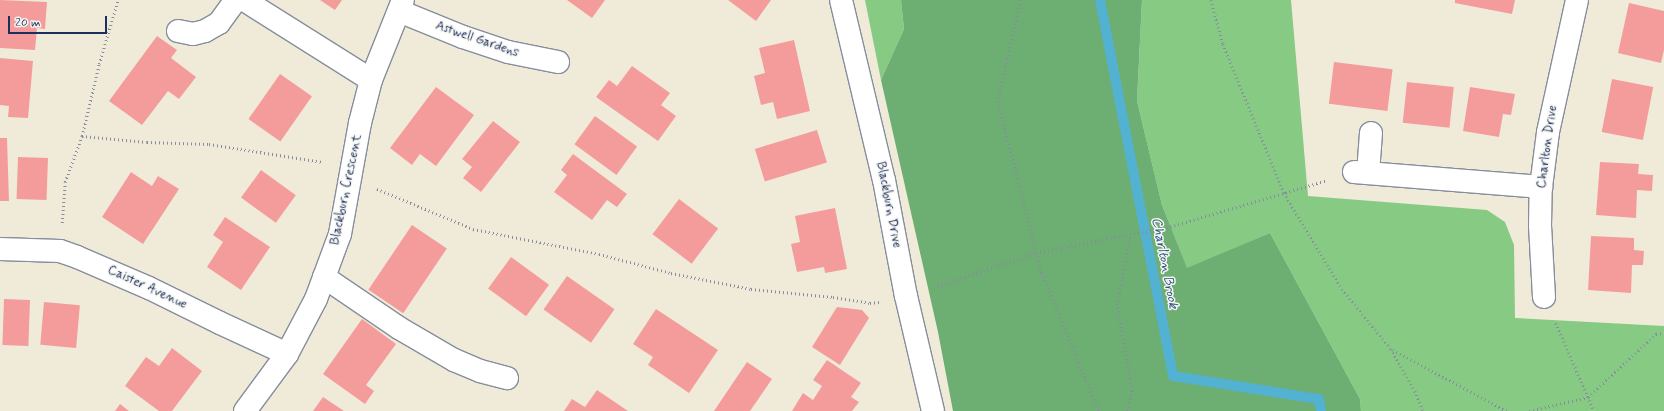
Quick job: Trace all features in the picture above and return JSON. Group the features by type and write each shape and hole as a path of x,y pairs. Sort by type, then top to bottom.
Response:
{"street":[{"path":"178,31 193,34 205,31 219,23 236,0"},
{"path":"244,0 371,80"},
{"name":"Blackburn Drive","path":"841,0 884,180 906,296 933,411"},
{"name":"Charlton Drive","path":"1544,297 1540,226 1541,187 1548,132 1577,0"},
{"name":"Blackburn Crescent","path":"245,411 287,354 316,299 340,234 360,123 371,80 401,5"},
{"name":"Astwell Gardens","path":"401,5 463,37 508,52 558,62"},
{"path":"1371,134 1361,172 1541,187"},
{"name":"Caister Avenue","path":"0,249 60,251 77,257 149,288 287,354"},
{"path":"324,277 399,328 454,360 480,371 507,378"}],"path":[{"path":"60,251 65,182 82,136 99,64 118,0"},
{"path":"1021,0 998,101 1042,273 1098,411"},
{"path":"1211,0 1223,44 1284,193 1342,289 1392,349 1415,391 1423,411"},
{"path":"82,136 147,142 217,145 332,164 351,178 473,229 599,254 671,273 751,289 833,297 870,303 906,296 1036,253 1130,234 1159,230 1361,172"},
{"path":"1127,411 1132,391 1117,305 1130,234"},
{"path":"1544,297 1594,411"},
{"path":"1529,411 1588,397 1656,334 1664,333"},
{"path":"1392,349 1507,411"}],"green space":[{"path":"865,0 901,0 904,29 881,80"},
{"path":"901,0 1142,0 1137,101 1162,205 1187,268 1270,233 1360,399 1361,411 953,411 938,332 881,80 904,29"},
{"path":"1142,0 1291,0 1308,196 1487,210 1505,222 1514,245 1515,318 1664,326 1664,411 1361,411 1360,399 1270,233 1187,269 1162,205 1137,101"}],"building":[{"path":"0,0 47,2 45,29 37,28 35,50 0,48"},
{"path":"320,0 342,0 335,10"},
{"path":"567,0 605,0 592,18"},
{"path":"728,0 771,0 756,21"},
{"path":"1455,0 1515,0 1512,14 1455,3"},
{"path":"1629,3 1664,11 1664,50 1661,63 1618,53"},
{"path":"157,36 177,50 171,58 196,77 179,99 168,91 142,125 109,101"},
{"path":"794,40 810,111 777,119 773,102 761,105 754,76 765,73 759,48"},
{"path":"0,58 33,61 28,118 8,117 9,106 0,105"},
{"path":"1334,62 1393,69 1387,111 1329,104"},
{"path":"632,66 670,93 661,105 676,116 658,141 596,97 609,80 617,86"},
{"path":"280,74 312,96 280,141 248,119"},
{"path":"1612,79 1653,87 1643,140 1602,132"},
{"path":"1407,82 1454,87 1449,128 1403,123"},
{"path":"436,87 474,115 436,166 420,154 412,165 390,148"},
{"path":"1470,87 1515,94 1511,115 1503,114 1499,137 1463,131"},
{"path":"595,116 637,147 616,175 574,144"},
{"path":"493,121 520,142 481,192 463,178 472,167 462,159"},
{"path":"817,130 827,163 765,182 755,149"},
{"path":"0,138 7,138 9,201 0,201"},
{"path":"573,154 627,194 617,207 607,200 592,220 554,192 567,175 561,170"},
{"path":"18,157 48,158 47,200 17,199"},
{"path":"1600,162 1639,164 1638,174 1653,175 1652,191 1637,190 1636,218 1596,215"},
{"path":"261,170 296,195 276,223 241,198"},
{"path":"131,172 152,186 158,176 179,189 143,244 102,217"},
{"path":"679,199 718,228 692,264 653,234"},
{"path":"835,208 847,269 825,273 824,267 797,272 791,244 800,242 795,216"},
{"path":"225,217 270,247 241,290 207,267 223,242 213,235"},
{"path":"412,225 447,248 403,313 368,290"},
{"path":"1591,236 1634,238 1634,250 1644,251 1643,265 1632,265 1631,293 1588,290"},
{"path":"511,257 549,285 526,316 488,289"},
{"path":"567,276 615,309 591,343 543,310"},
{"path":"4,299 30,300 28,346 2,345"},
{"path":"44,302 80,305 76,348 40,345"},
{"path":"837,307 862,310 869,318 840,365 812,347"},
{"path":"656,309 718,350 689,393 648,365 653,357 633,344"},
{"path":"362,319 396,344 366,385 374,391 365,404 323,374"},
{"path":"172,348 202,371 172,411 159,411 125,386 146,357 159,366"},
{"path":"827,360 861,383 851,397 859,402 852,411 792,411 803,393 813,400 822,386 813,380"},
{"path":"747,362 772,379 750,411 714,411"},
{"path":"597,390 628,411 564,411 572,399 585,407"},
{"path":"323,397 344,411 313,411"},
{"path":"120,404 129,411 115,411"}],"waterway":[{"name":"Charlton Brook","path":"1100,0 1173,376 1319,399 1321,411"}]}
